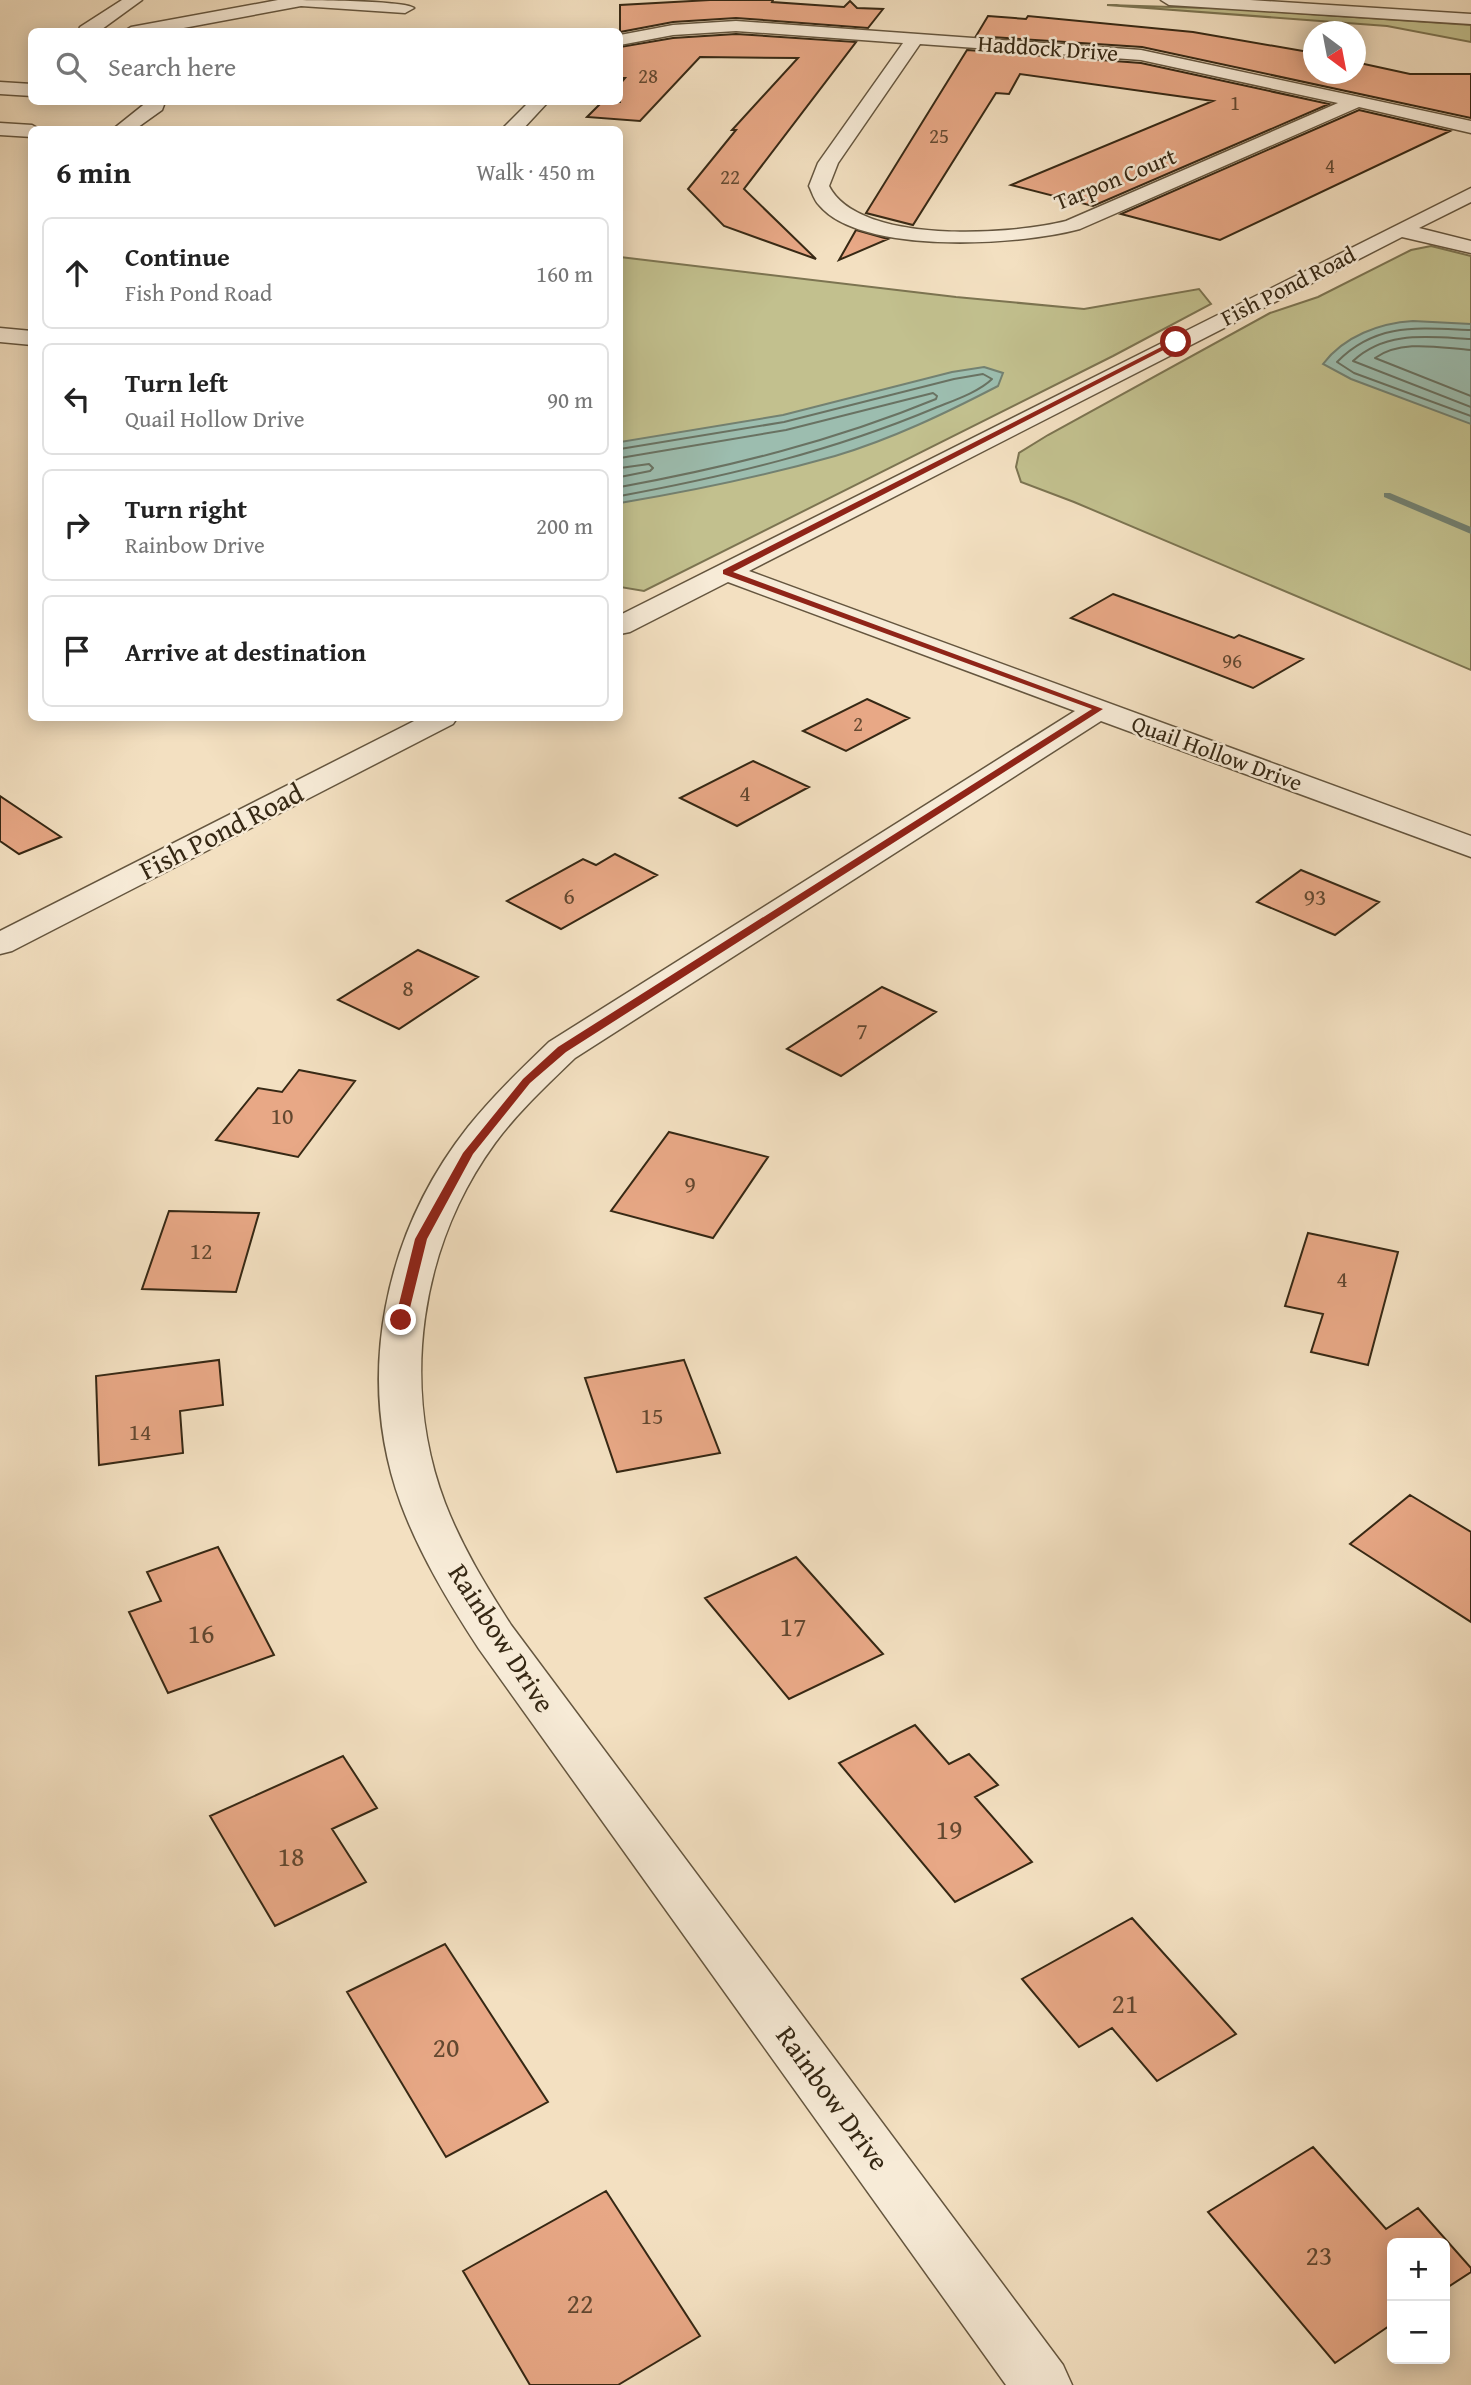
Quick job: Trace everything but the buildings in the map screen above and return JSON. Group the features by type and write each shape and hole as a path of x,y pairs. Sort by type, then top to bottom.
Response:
{"street":[{"path":"91,28 134,0"},
{"path":"1169,0 1471,19"},
{"path":"1440,0 1451,18"},
{"path":"1440,0 1471,3"},
{"path":"153,28 299,1 411,4"},
{"path":"386,24 411,4"},
{"path":"245,11 277,23"},
{"name":"Haddock Drive","path":"623,39 673,30 727,26 1089,50 1161,58 1471,127"},
{"name":"Tarpon Court","path":"916,38 828,163 819,186 824,201 846,215 910,233 999,237 1052,231 1073,225 1358,101"},
{"path":"0,88 28,90"},
{"path":"127,126 155,105"},
{"path":"514,126 536,105"},
{"path":"0,129 28,131"},
{"name":"Fish Pond Road","path":"623,624 1471,194"},
{"path":"1399,230 1471,247"},
{"path":"0,335 28,338"},
{"name":"Quail Hollow Drive","path":"726,572 1471,847"},
{"name":"Rainbow Drive","path":"1042,2385 495,1637 469,1597 423,1500 409,1456 401,1367 401,1320 421,1239 468,1153 527,1081 562,1049 1099,709"},
{"name":"Fish Pond Road","path":"0,944 436,721"}],"shaded area":[{"path":"1107,5 1237,9 1471,25 1471,42 1366,24 1366,21 1320,21"},
{"path":"1431,246 1471,256 1471,670 1021,482 1016,467 1019,453 1048,435 1270,313 1318,297 1411,250"},
{"path":"623,257 956,297 1084,309 1199,289 1211,304 1113,356 644,591 623,588"}],"water":[{"path":"1413,321 1471,324 1471,424 1351,379 1323,364 1341,346 1364,333"},
{"path":"984,367 1003,373 998,386 939,416 877,442 835,456 755,476 623,502 623,442 783,415 952,372"}],"waterway":[{"path":"1387,495 1471,531"}],"route":[{"path":"401,1320 421,1239 468,1153 493,1119 527,1081 562,1049 1099,709 726,572 1176,342"}]}
